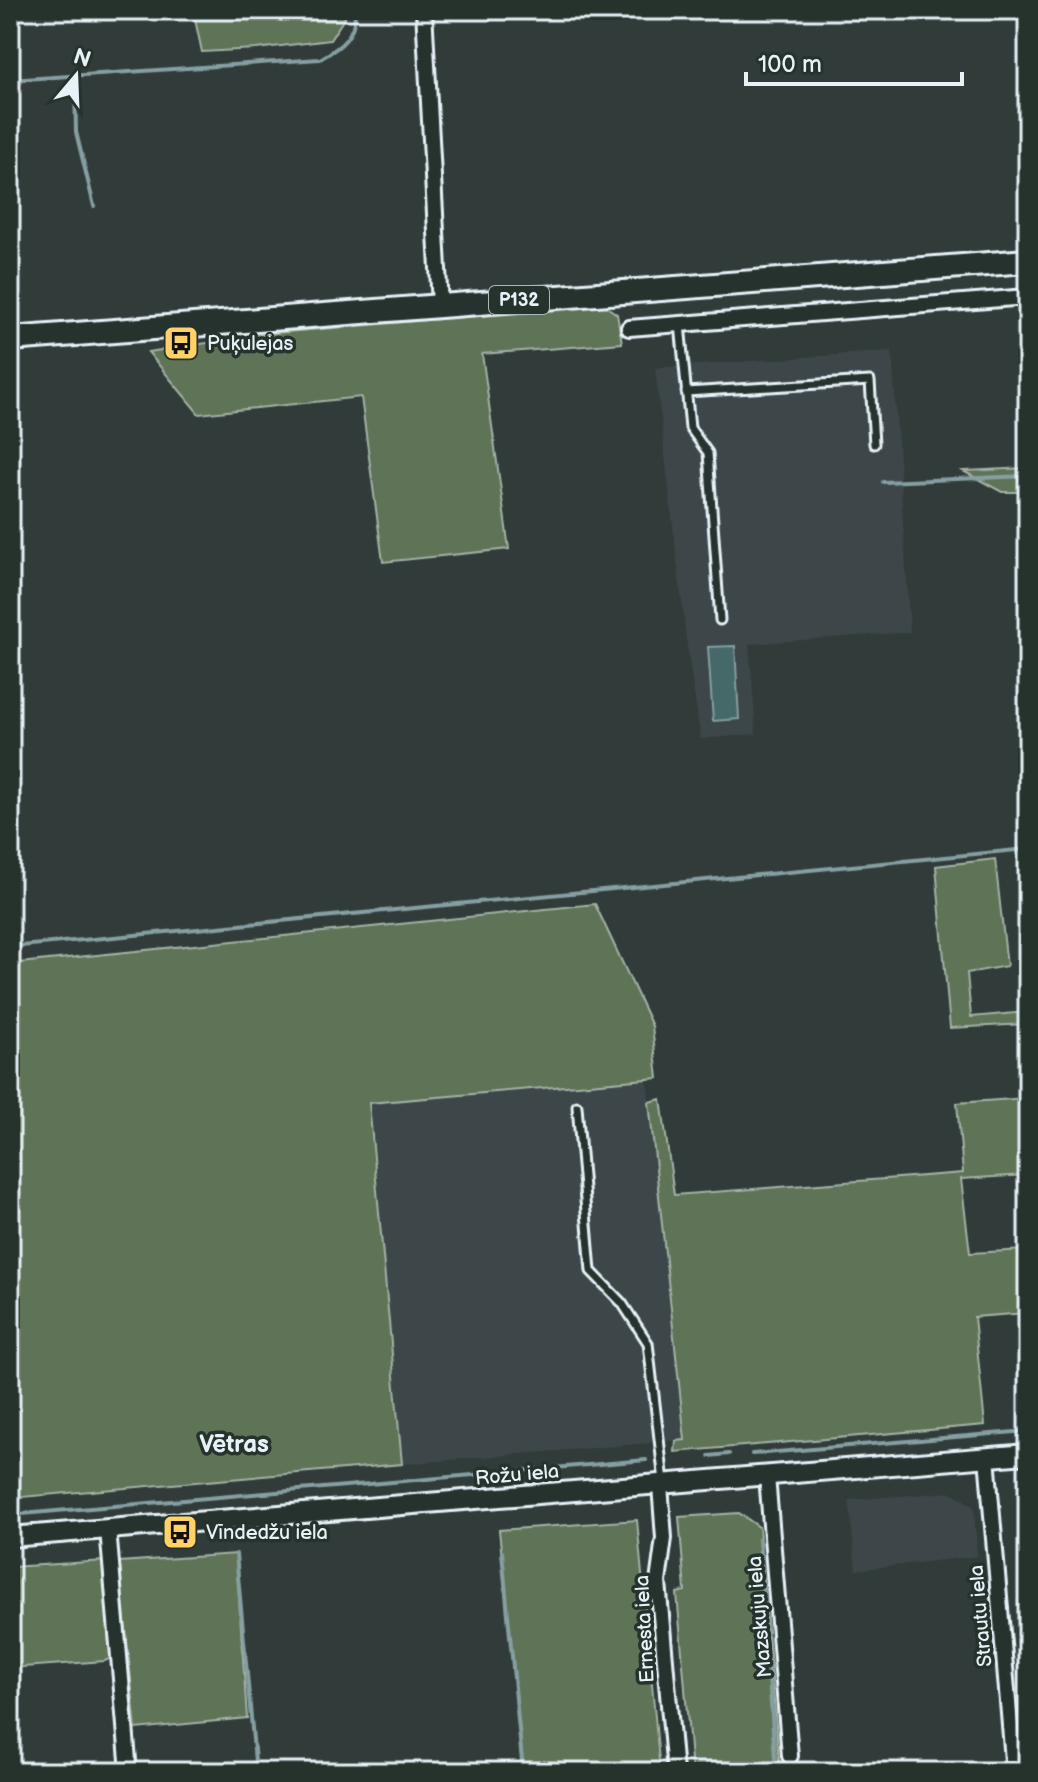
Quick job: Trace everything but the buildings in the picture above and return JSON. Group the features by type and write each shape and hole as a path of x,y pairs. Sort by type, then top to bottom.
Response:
{"main road":[{"name":"P132","path":"10,339 1028,261"}],"street":[{"path":"424,10 440,306"},
{"path":"629,328 1028,297"},
{"name":"Rožu iela","path":"10,1537 1028,1454"},
{"name":"Strautu iela","path":"987,1457 1014,1772"},
{"name":"Mazskuju iela","path":"767,1476 790,1756"},
{"name":"Ernesta iela","path":"662,1484 664,1538 658,1582 675,1772"},
{"path":"108,1529 129,1772"}],"lane":[{"path":"680,324 690,428 708,453 720,620"},
{"path":"686,392 870,381 874,444"},
{"path":"577,1106 591,1271 622,1303 648,1343 662,1484"}],"shaded area":[{"path":"892,351 910,632 749,644 756,734 701,739 687,646 655,368"},
{"path":"647,1080 686,1440 402,1464 369,1103"},
{"path":"952,1492 974,1507 977,1556 856,1570 849,1500"}],"green space":[{"path":"193,10 345,10 345,17 330,40 202,52"},
{"path":"604,305 617,314 622,343 482,354 509,549 383,562 361,397 199,414 148,352 274,333"},
{"path":"1028,468 1028,492 1002,492 963,471"},
{"path":"995,859 1007,966 967,973 971,1017 1028,1012 1028,1024 950,1028 936,866"},
{"path":"595,904 652,1026 658,1078 369,1103 402,1464 10,1498 10,964"},
{"path":"1028,1098 1028,1175 961,1179 970,1253 1028,1250 1028,1313 974,1317 985,1425 675,1452 676,1441 685,1440 649,1102 661,1099 674,1195 963,1173 957,1103"},
{"path":"739,1513 759,1527 780,1772 692,1772 677,1593 685,1591 679,1517"},
{"path":"637,1520 660,1772 524,1772 499,1530"},
{"path":"236,1554 247,1718 136,1729 119,1562"},
{"path":"105,1561 111,1658 10,1668 10,1567"}],"water":[{"path":"735,646 739,719 713,721 708,647"}],"waterway":[{"path":"10,80 320,59 346,40 353,27 355,10"},
{"path":"75,77 76,132 94,206"},
{"path":"883,482 1028,476"},
{"path":"10,947 1028,849"},
{"path":"752,1454 1028,1431"},
{"path":"709,1456 729,1454"},
{"path":"10,1515 646,1460"},
{"path":"759,1539 776,1772"},
{"path":"502,1552 523,1772"},
{"path":"236,1554 256,1772"}],"place":[{"name":"Puķulejas","path":"181,343"},
{"name":"Vīndedžu iela","path":"180,1532"}],"district":[{"name":"Vētras","path":"234,1444"}]}
